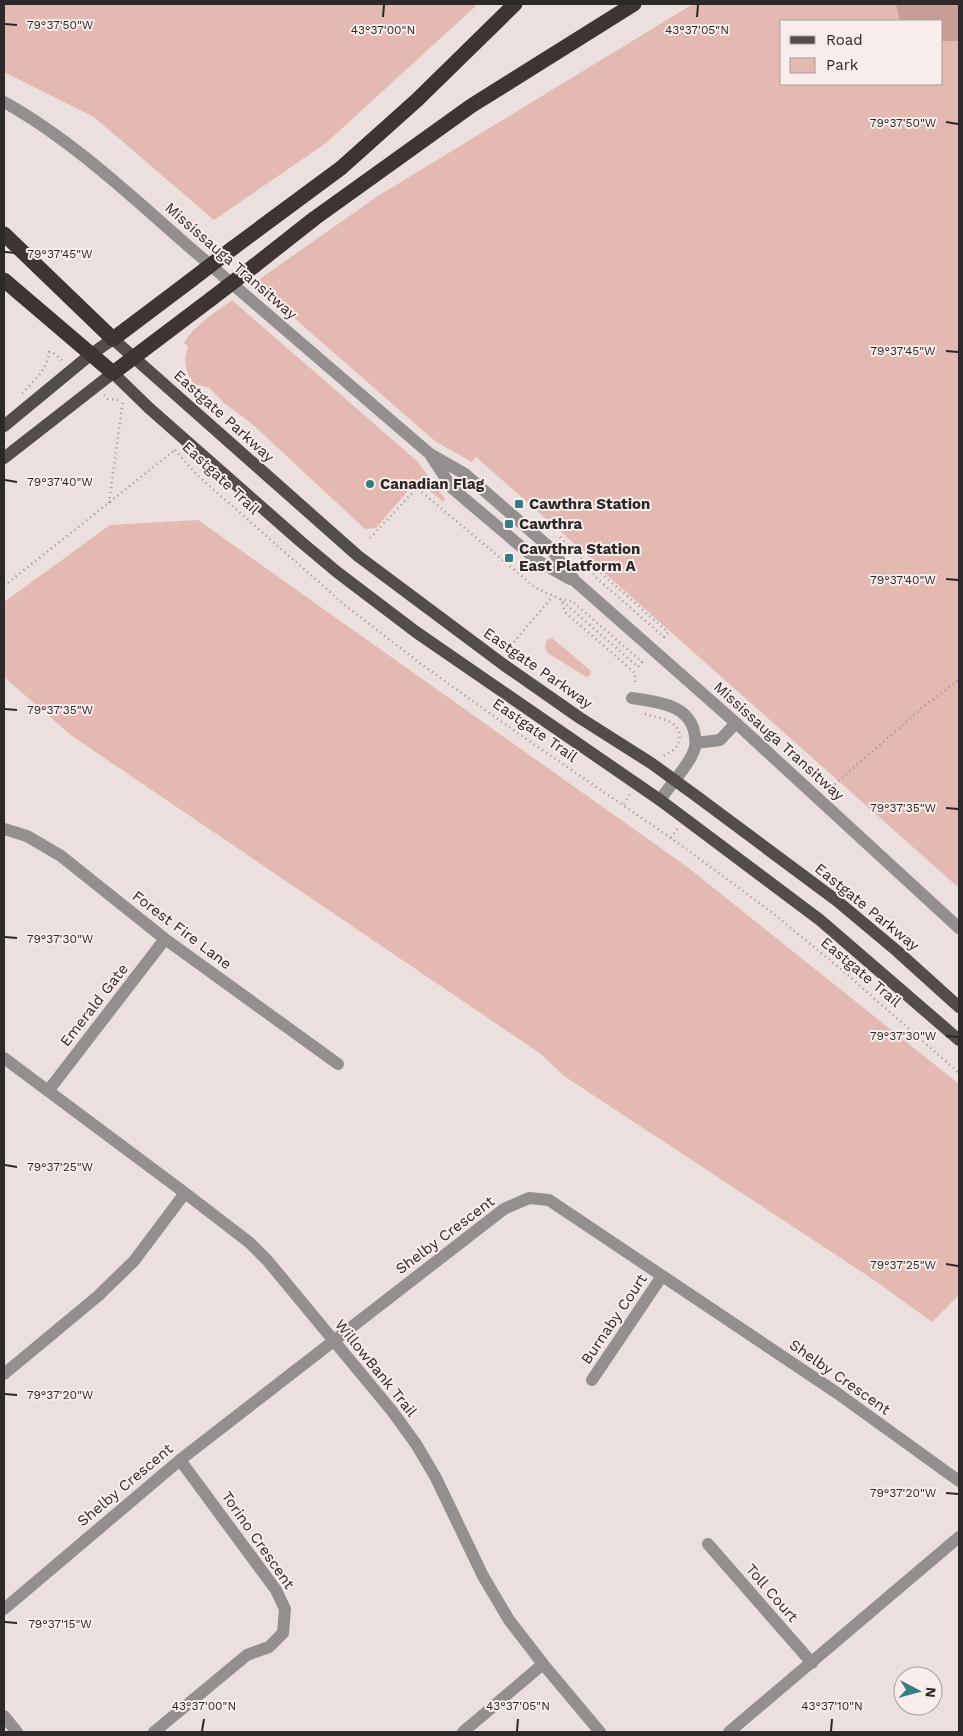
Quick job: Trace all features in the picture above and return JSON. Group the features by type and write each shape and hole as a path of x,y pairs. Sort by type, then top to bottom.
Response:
{"highway":[{"path":"4,234 112,339 341,168 417,100 515,4"},
{"path":"4,280 113,373 315,218 471,106 634,4"}],"main road":[{"path":"4,426 112,339"},
{"name":"Eastgate Parkway","path":"112,339 358,556 414,600 504,665 674,780 836,900 897,951 959,1007"},
{"path":"4,458 113,373 149,408 337,572 416,632 660,800 820,920 959,1040"}],"street":[{"name":"Mississauga Transitway","path":"4,102 66,143 130,194 430,454 465,474 549,547 574,581"},
{"name":"Mississauga Transitway","path":"430,454 452,488 538,561 574,581 736,723 959,928"},
{"path":"634,692 674,706 686,715 694,728 696,743 692,755 660,800"},
{"path":"696,743 720,740 736,723"},
{"name":"Forest Fire Lane","path":"4,829 27,836 61,856 165,939 338,1064"},
{"name":"Emerald Gate","path":"48,1091 165,939"},
{"path":"4,1058 48,1091"},
{"name":"WillowBank Trail","path":"48,1091 250,1243 267,1260 392,1411 416,1444 436,1478 483,1576 509,1620 600,1732"},
{"path":"4,1374 98,1296 134,1261 185,1193"},
{"name":"Shelby Crescent","path":"4,1609 180,1460 504,1209 529,1198 549,1200 837,1393 959,1481"},
{"name":"Burnaby Court","path":"592,1380 662,1276"},
{"name":"Torino Crescent","path":"154,1732 247,1655 268,1647 283,1633 285,1609 276,1590 180,1460"},
{"path":"729,1732 959,1537"},
{"name":"Toll Court","path":"708,1544 812,1663"},
{"path":"463,1732 543,1664"},
{"path":"4,1716 17,1732"}],"path":[{"path":"21,394 38,376 49,358 49,352 52,352"},
{"path":"108,399 124,400 130,406"},
{"path":"4,586 109,503 124,400"},
{"name":"Eastgate Trail","path":"109,503 175,450 197,475 346,606 421,664 492,715 624,804 770,911 836,965 959,1073"},
{"path":"370,538 417,488 536,588 560,599 572,601 642,662 638,667 560,599"},
{"path":"560,537 592,569 601,573 668,632 664,637 594,576 592,569"},
{"path":"514,642 553,596"},
{"path":"560,599 566,613 635,674 634,692"},
{"path":"818,798 923,706 959,680"},
{"path":"643,714 666,720 674,725 678,732 679,741 676,749 670,754 656,755"},
{"path":"624,804 631,793"},
{"path":"671,838 679,827"}],"green space":[{"path":"4,4 478,4 326,143 214,220 94,117 4,72"},
{"path":"693,4 959,4 959,888 476,457 472,462 436,442 254,283 378,196"},
{"path":"232,300 417,461 445,499 443,502 417,480 376,528 365,529 251,423 224,403 209,388 194,384 186,368 185,360 188,346 184,343 199,325"},
{"path":"198,520 686,866 959,1084 959,1295 932,1322 874,1280 564,1076 541,1054 72,736 4,677 4,602 110,525"},
{"path":"552,638 590,670 591,673 588,677 548,653 545,644 548,639"}],"shaded area":[{"path":"896,4 959,4 959,41 943,41 943,20 900,20"}],"place":[{"name":"Canadian Flag","path":"370,484"},
{"name":"Cawthra Station","path":"519,504"},
{"name":"Cawthra","path":"509,524"},
{"name":"Cawthra Station East Platform A","path":"509,558"}]}
